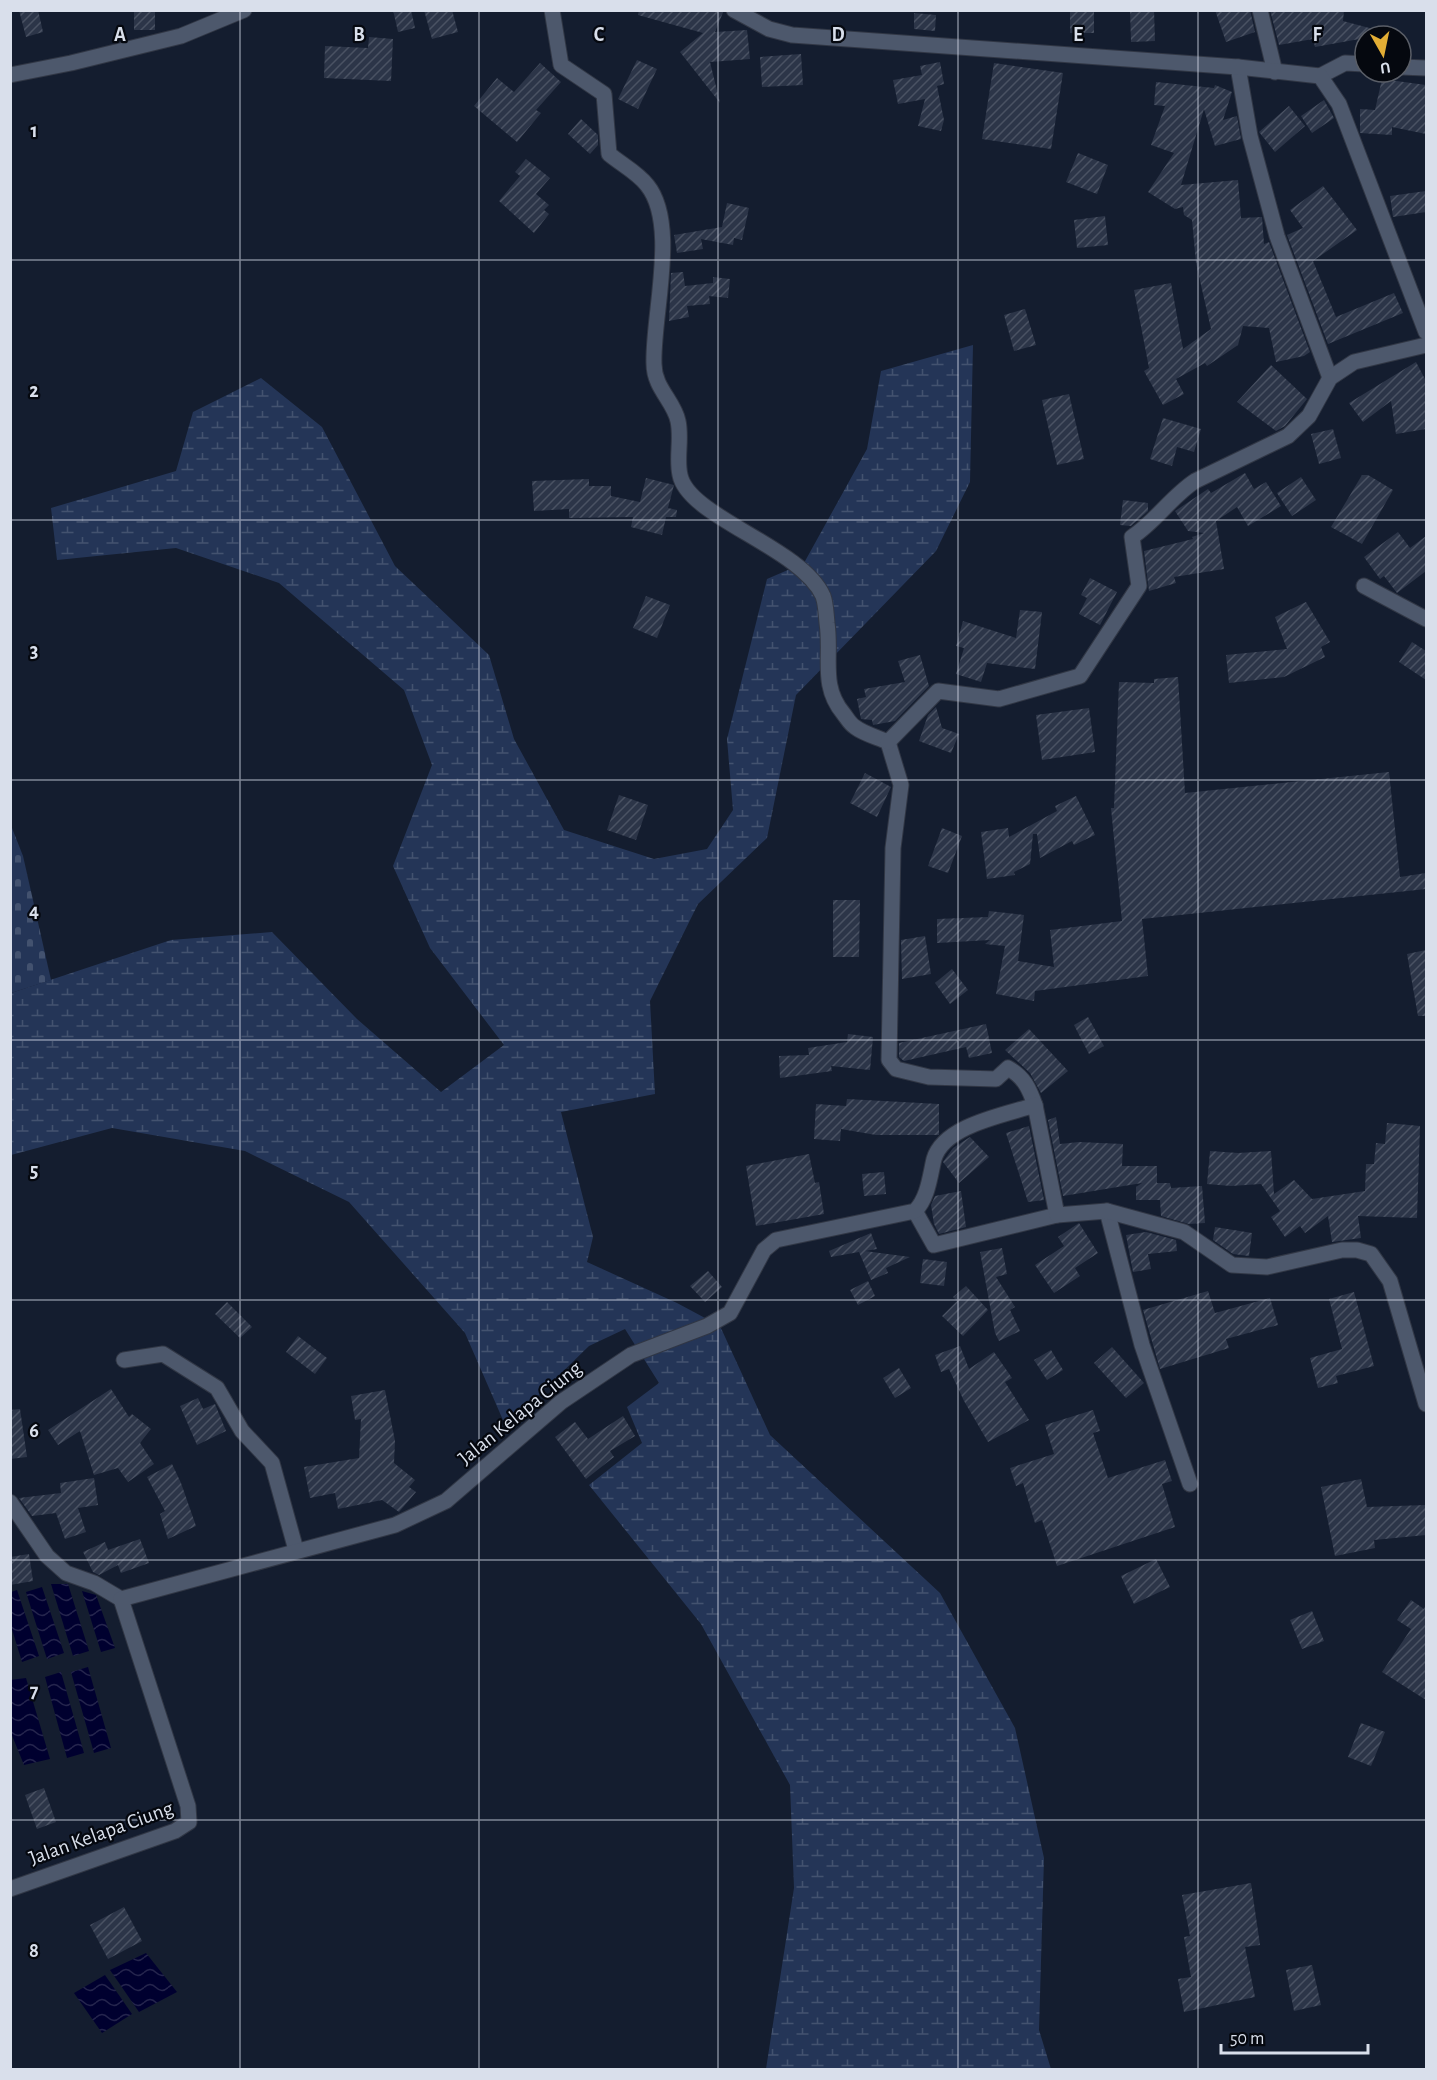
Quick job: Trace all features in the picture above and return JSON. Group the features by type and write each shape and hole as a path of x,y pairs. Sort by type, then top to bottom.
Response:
{"street":[{"path":"10,75 71,63 181,36 244,10"},
{"path":"552,10 561,65 604,94 609,154 648,186 660,214 663,252 653,365 659,389 678,418 681,440 680,476 688,492 702,504 774,548 817,585 824,598 829,636 828,687 834,702 854,727 888,742 901,785 893,848 889,1060 896,1070 929,1077 996,1079 1008,1068 1024,1081 1035,1105 1057,1215"},
{"path":"734,10 769,29 792,35 1238,67 1320,76 1345,63 1353,63"},
{"path":"1260,10 1275,72"},
{"path":"1238,67 1250,136 1276,236 1330,378"},
{"path":"1320,76 1339,104 1426,332"},
{"path":"888,742 938,691 999,699 1080,676 1140,586 1132,537 1150,525 1181,490 1288,436 1309,416 1330,378 1354,362 1426,345"},
{"path":"1364,586 1426,620"},
{"path":"1035,1105 960,1130 946,1140 937,1152 922,1204 915,1211 934,1245 1057,1215 1107,1211 1184,1233 1232,1265 1268,1267 1342,1250 1357,1250 1371,1254 1390,1281 1426,1404"},
{"name":"Jalan Kelapa Ciung","path":"10,1889 175,1831 189,1822 188,1806 121,1599 395,1525 446,1501 569,1396 631,1355 707,1326 730,1313 764,1250 777,1240 915,1211"},
{"path":"1107,1211 1142,1346 1190,1484"},
{"path":"124,1360 163,1354 217,1388 242,1431 272,1463 296,1550"},
{"path":"10,1502 47,1556 66,1574 94,1583 121,1599"}],"green space":[{"path":"973,345 970,482 936,551 796,695 767,838 698,904 650,1001 655,1094 561,1112 593,1237 587,1262 677,1303 720,1326 770,1435 940,1593 1015,1728 1044,1858 1039,2030 1051,2069 766,2069 794,1888 790,1785 701,1624 589,1485 642,1443 627,1407 659,1383 625,1329 589,1346 506,1427 465,1333 349,1202 245,1151 112,1128 11,1155 11,993 171,940 272,932 357,1019 441,1092 504,1045 430,948 393,866 432,765 404,690 279,583 176,548 57,560 51,508 176,471 193,412 261,378 322,427 395,566 489,655 514,739 564,830 654,859 707,849 733,810 727,739 767,579 804,563 867,449 881,371"},
{"path":"10,823 23,856 51,980 11,993"}],"water":[{"path":"51,1584 68,1584 89,1651 73,1656"},
{"path":"42,1587 64,1653 47,1659 26,1592"},
{"path":"17,1590 39,1656 22,1662 11,1626 11,1592"},
{"path":"82,1591 96,1595 115,1648 101,1652"},
{"path":"88,1667 111,1748 94,1753 71,1672"},
{"path":"61,1672 84,1753 67,1758 45,1677"},
{"path":"26,1678 50,1759 24,1765 11,1733 10,1680"},
{"path":"146,1953 177,1992 139,2012 110,1970"},
{"path":"105,1975 132,2014 102,2033 74,1993"}],"building":[{"path":"19,10 38,10 43,32 26,37"},
{"path":"134,10 155,10 155,30 134,30"},
{"path":"393,10 411,10 415,28 398,32"},
{"path":"424,10 452,10 458,32 432,39"},
{"path":"639,10 724,10 715,32 747,30 750,59 710,62 720,103 680,52 703,33 638,15"},
{"path":"1070,10 1094,10 1094,33 1070,33"},
{"path":"1130,10 1154,10 1155,41 1131,42"},
{"path":"1215,10 1250,10 1255,32 1226,42"},
{"path":"1270,10 1344,10 1343,21 1354,24 1353,40 1315,47 1313,39 1279,45"},
{"path":"914,13 936,15 935,31 914,29"},
{"path":"369,37 393,39 391,81 324,78 325,46 368,48"},
{"path":"801,54 803,85 762,87 760,57"},
{"path":"637,60 657,69 638,109 618,99"},
{"path":"940,62 944,84 937,86 944,120 941,131 918,126 925,99 898,104 893,80 922,75 920,66"},
{"path":"540,63 561,82 536,110 541,113 517,142 474,106 497,78 514,92"},
{"path":"994,63 1063,73 1051,149 982,139"},
{"path":"1156,82 1214,88 1215,85 1232,92 1223,120 1237,116 1241,139 1215,146 1204,109 1181,185 1238,180 1241,218 1262,217 1264,244 1269,242 1310,352 1304,356 1276,362 1269,328 1243,326 1238,345 1207,366 1205,363 1176,379 1184,394 1163,405 1144,371 1149,368 1134,290 1171,283 1183,349 1211,329 1196,263 1192,220 1184,215 1183,207 1175,209 1148,192 1174,153 1151,145 1165,106 1154,105"},
{"path":"1381,84 1426,85 1426,134 1392,127 1392,135 1360,133 1360,109 1375,110"},
{"path":"1324,100 1334,118 1312,133 1301,116"},
{"path":"1289,106 1305,126 1275,152 1259,132"},
{"path":"581,119 598,135 598,145 590,154 568,134"},
{"path":"1078,153 1108,165 1097,194 1066,182"},
{"path":"526,159 550,178 536,194 549,205 544,210 549,214 534,233 499,201 520,176 515,172"},
{"path":"1323,186 1357,230 1313,261 1336,317 1394,293 1403,313 1328,344 1287,235 1303,228 1290,210"},
{"path":"1426,191 1426,212 1393,217 1390,196"},
{"path":"727,203 749,208 742,240 734,238 733,245 701,239 703,249 677,253 674,235 722,227"},
{"path":"1105,216 1108,245 1077,248 1074,220"},
{"path":"683,272 685,286 713,283 713,277 730,279 728,298 709,296 710,304 687,306 689,317 669,321 671,273"},
{"path":"1025,309 1036,345 1014,351 1004,315"},
{"path":"1416,362 1426,381 1426,429 1396,434 1391,401 1363,422 1349,403"},
{"path":"1271,365 1307,399 1285,426 1276,431 1237,402"},
{"path":"1069,394 1084,459 1057,465 1042,400"},
{"path":"1163,418 1201,429 1194,452 1177,447 1172,466 1150,459"},
{"path":"1333,429 1341,458 1319,464 1311,434"},
{"path":"1245,473 1254,489 1266,482 1281,506 1248,526 1237,507 1216,521 1224,569 1174,577 1176,583 1149,591 1144,551 1193,539 1192,537 1204,533 1188,531 1175,511 1208,489 1211,493"},
{"path":"1362,475 1368,475 1393,490 1362,544 1331,527"},
{"path":"1301,477 1316,500 1292,516 1277,493"},
{"path":"646,478 674,485 668,508 677,510 676,517 666,517 662,535 631,527 633,517 569,518 569,509 534,511 532,481 589,479 589,486 611,486 611,496 640,502"},
{"path":"1123,500 1148,503 1148,511 1131,526 1120,525"},
{"path":"1398,532 1410,548 1426,536 1426,571 1397,593 1384,576 1380,579 1364,557"},
{"path":"1090,578 1117,592 1100,625 1079,614 1087,598 1081,595"},
{"path":"646,596 670,605 657,638 633,628"},
{"path":"1306,602 1330,642 1321,647 1325,657 1284,677 1229,683 1226,655 1287,649 1275,617"},
{"path":"1020,610 1042,612 1035,669 987,663 981,682 956,674 964,648 956,646 963,621 1016,638"},
{"path":"1412,642 1426,651 1426,680 1399,662"},
{"path":"920,655 929,686 895,721 873,725 872,720 861,719 857,699 866,697 864,689 905,682 898,661"},
{"path":"1178,677 1185,793 1389,772 1400,877 1426,873 1426,889 1142,919 1148,976 1035,991 1034,1001 996,994 1005,946 985,944 990,940 937,943 937,919 988,917 989,911 1024,915 1018,961 1054,967 1050,930 1122,921 1111,808 1114,808 1119,682 1154,683 1154,679"},
{"path":"936,707 942,728 959,734 951,753 919,741 928,715"},
{"path":"1089,708 1095,752 1042,760 1036,715"},
{"path":"865,773 891,787 877,817 850,803"},
{"path":"619,795 648,805 636,840 607,830"},
{"path":"1076,796 1095,835 1074,845 1072,841 1040,858 1037,834 1033,834 1030,864 1014,872 1015,875 987,879 981,832 1008,828 1009,837 1057,811 1055,806"},
{"path":"942,828 962,836 948,873 928,866"},
{"path":"833,900 860,900 859,957 833,957"},
{"path":"925,936 931,974 902,979 901,940"},
{"path":"1426,950 1426,1016 1418,1016 1407,954"},
{"path":"952,969 968,990 950,1004 935,983"},
{"path":"1088,1017 1104,1046 1089,1054 1074,1025"},
{"path":"986,1024 992,1053 969,1058 966,1047 904,1061 899,1057 899,1043"},
{"path":"1029,1029 1068,1071 1041,1093 1030,1073 1005,1050"},
{"path":"848,1034 873,1037 870,1070 831,1066 832,1071 780,1078 779,1056 809,1055 808,1048 847,1042"},
{"path":"847,1099 939,1104 939,1135 876,1135 841,1129 840,1141 814,1139 816,1104 846,1106"},
{"path":"1056,1117 1060,1144 1079,1142 1123,1144 1122,1166 1157,1166 1157,1183 1170,1183 1171,1188 1202,1186 1205,1223 1189,1224 1161,1216 1160,1200 1136,1200 1136,1187 1142,1183 1063,1196 1048,1120"},
{"path":"1387,1123 1420,1126 1417,1218 1358,1216 1361,1238 1332,1242 1328,1216 1305,1233 1300,1226 1285,1237 1271,1217 1280,1211 1261,1184 1231,1186 1207,1184 1210,1151 1238,1153 1271,1151 1274,1194 1294,1180 1312,1199 1365,1191 1366,1164 1374,1164 1376,1143 1385,1144"},
{"path":"1029,1126 1044,1200 1028,1202 1006,1133"},
{"path":"970,1137 989,1157 959,1183 943,1162 953,1148"},
{"path":"809,1154 815,1183 819,1182 824,1214 756,1226 746,1166"},
{"path":"884,1172 886,1194 864,1196 862,1174"},
{"path":"961,1191 966,1227 939,1234 934,1224 931,1205 935,1196"},
{"path":"1079,1223 1098,1253 1075,1268 1080,1276 1054,1293 1035,1265 1064,1246 1058,1237"},
{"path":"1215,1227 1252,1233 1249,1256 1233,1254 1213,1240"},
{"path":"1146,1232 1176,1240 1177,1251 1148,1254 1151,1269 1133,1272 1126,1235"},
{"path":"871,1233 877,1249 865,1251 910,1257 886,1268 888,1273 871,1280 859,1252 831,1257 829,1251"},
{"path":"1002,1248 1007,1274 996,1277 1015,1307 1010,1310 1020,1331 999,1341 995,1333 980,1252"},
{"path":"923,1259 947,1262 944,1286 920,1283"},
{"path":"708,1271 722,1287 705,1302 690,1286"},
{"path":"868,1281 875,1296 858,1305 850,1290"},
{"path":"966,1286 988,1310 963,1336 942,1316 957,1301 953,1297"},
{"path":"1208,1291 1215,1313 1270,1298 1278,1325 1226,1339 1229,1348 1160,1369 1143,1310"},
{"path":"1354,1292 1374,1366 1336,1376 1338,1383 1318,1388 1310,1358 1342,1349 1329,1299"},
{"path":"227,1302 252,1327 240,1338 215,1314"},
{"path":"298,1336 327,1358 315,1374 286,1352"},
{"path":"960,1346 969,1369 994,1352 1012,1378 1005,1382 1029,1420 988,1442 964,1401 949,1369 941,1372 935,1355"},
{"path":"1112,1347 1144,1383 1126,1398 1094,1363"},
{"path":"1051,1350 1063,1370 1047,1380 1034,1360"},
{"path":"899,1368 911,1388 895,1398 883,1378"},
{"path":"111,1389 129,1417 132,1414 151,1429 140,1443 154,1464 128,1482 118,1468 94,1475 80,1431 58,1445 48,1430"},
{"path":"385,1390 395,1441 394,1463 415,1480 409,1487 416,1492 399,1512 382,1500 338,1509 335,1493 310,1498 304,1467 359,1458 361,1419 355,1420 351,1396"},
{"path":"198,1398 203,1409 215,1404 226,1431 197,1445 180,1406"},
{"path":"20,1409 27,1457 10,1459 10,1410"},
{"path":"1093,1410 1100,1431 1093,1433 1108,1478 1165,1460 1172,1481 1162,1484 1175,1527 1057,1566 1042,1520 1035,1523 1023,1483 1016,1486 1010,1468 1054,1454 1045,1425"},
{"path":"623,1416 635,1436 610,1451 614,1457 586,1479 555,1437 575,1422 588,1439"},
{"path":"172,1464 196,1526 168,1539 160,1514 165,1511 147,1477"},
{"path":"94,1478 98,1505 78,1508 86,1532 65,1539 56,1513 32,1516 19,1498 61,1493 60,1483"},
{"path":"1361,1479 1367,1507 1426,1505 1426,1535 1374,1540 1375,1548 1335,1556 1321,1487"},
{"path":"140,1539 149,1563 121,1573 118,1565 99,1575 93,1572 83,1552 105,1542 108,1550"},
{"path":"29,1554 33,1581 10,1585 10,1557"},
{"path":"1156,1559 1170,1587 1134,1604 1121,1576"},
{"path":"1411,1600 1424,1609 1426,1604 1426,1700 1382,1672 1411,1629 1397,1620"},
{"path":"1312,1611 1324,1641 1302,1649 1290,1620"},
{"path":"1361,1723 1385,1732 1371,1766 1348,1757"},
{"path":"44,1788 56,1822 37,1829 25,1795"},
{"path":"1251,1883 1260,1945 1245,1947 1255,1997 1184,2012 1178,1979 1191,1977 1184,1937 1190,1936 1182,1895"},
{"path":"124,1907 142,1941 108,1959 90,1925"},
{"path":"1312,1965 1321,2005 1294,2011 1286,1970"}]}
